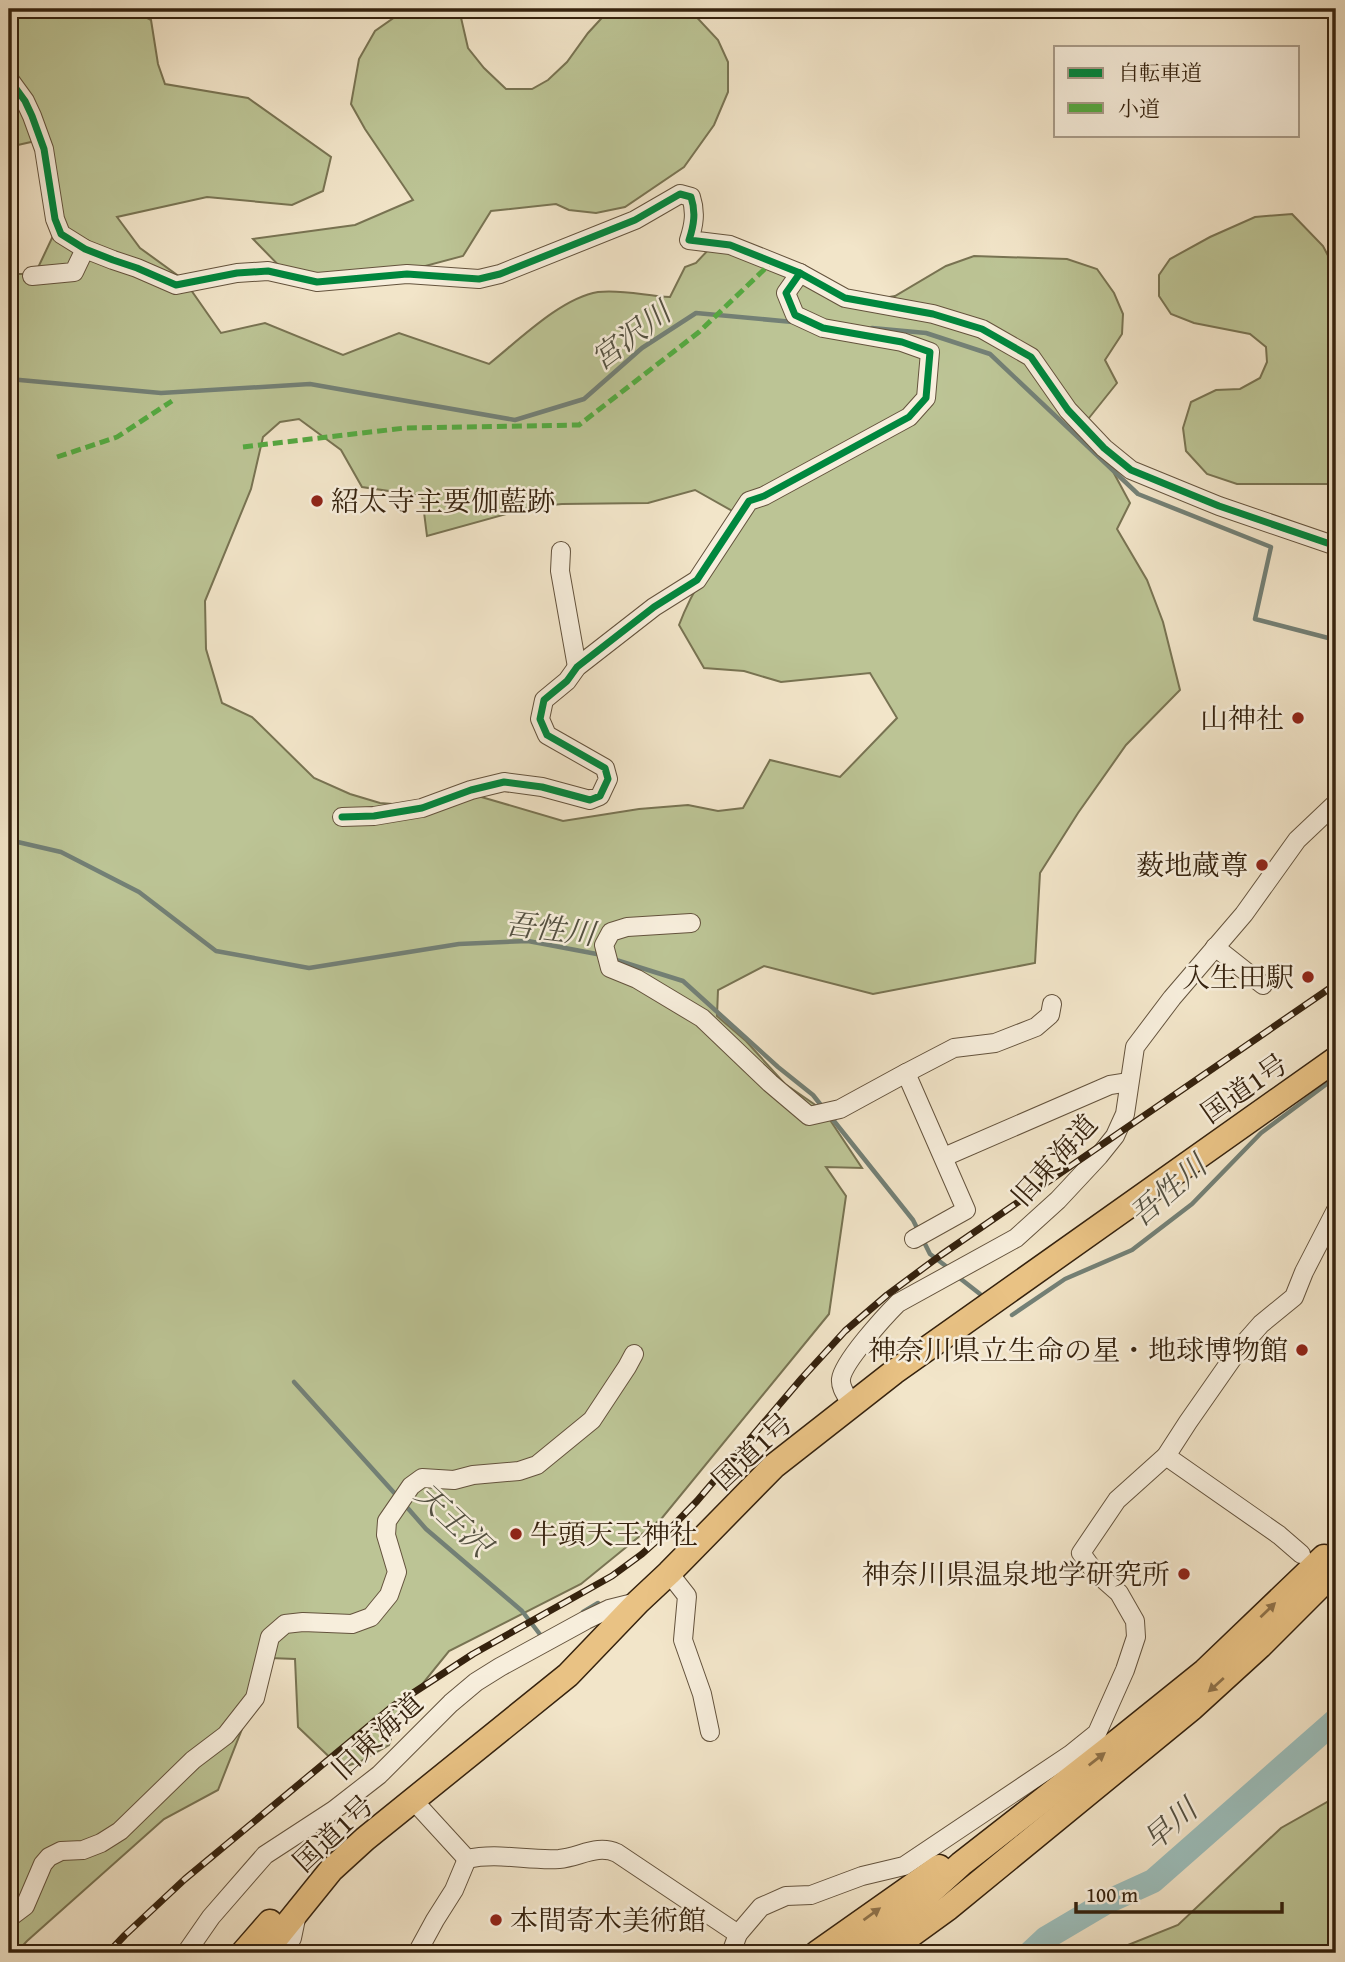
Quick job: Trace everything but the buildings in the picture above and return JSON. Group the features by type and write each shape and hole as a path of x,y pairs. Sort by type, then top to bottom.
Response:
{"highway":[{"name":"国道1号","path":"264,1953 331,1870 365,1839 568,1675 774,1466 851,1404 1336,1059"},
{"path":"886,1953 948,1908 1192,1708 1260,1646 1320,1560"},
{"path":"906,1914 961,1864 1205,1671 1320,1560"},
{"path":"851,1953 906,1914 968,1878 1104,1780"},
{"path":"817,1953 933,1870 1042,1800"},
{"path":"243,1953 296,1897 331,1870"}],"street":[{"path":"9,79 33,116 44,149 55,219 61,233 85,249 176,285 237,273 268,271 317,282 407,274 479,279 499,274 635,220 680,194 691,197 695,208 689,240 730,245 800,273 845,298 933,314 982,329 1031,357 1069,410 1104,448 1131,470 1219,506 1336,546"},
{"path":"32,276 74,272 85,249"},
{"path":"342,817 374,816 422,808 471,790 504,782 590,800 600,796 608,779 605,768 547,735 540,719 544,700 567,681 577,667 654,607 697,580 749,501 764,496 909,417 926,398 930,352 902,342 823,328 795,316 786,293 800,273"},
{"path":"561,551 560,571 577,667"},
{"name":"旧東海道","path":"851,1404 842,1388 842,1373 851,1358 898,1303 1016,1238 1058,1200 1099,1156 1115,1136 1125,1114 1135,1047 1172,998 1244,914 1297,840 1336,803"},
{"path":"691,923 627,927 611,932 604,945 610,968 637,979 702,1018 809,1116 840,1109 954,1048 995,1043 1036,1027 1049,1015 1052,1004"},
{"path":"1215,947 1263,985"},
{"path":"906,1073 966,1210 914,1239"},
{"path":"944,1157 1110,1085 1129,1082"},
{"path":"732,1953 738,1934 761,1907 786,1896 811,1895 862,1876 904,1866 1097,1733 1125,1670 1136,1637 1135,1621 1119,1593 1094,1571 1081,1553 1118,1500 1166,1456 1239,1349 1261,1324 1294,1297 1336,1210"},
{"path":"9,1918 25,1906 43,1864 49,1857 61,1851 83,1850 120,1831 193,1760 226,1735 255,1698 270,1637 285,1624 303,1622 352,1625 371,1617 389,1595 397,1572 386,1535 387,1521 411,1486 422,1478 454,1480 473,1475 519,1471 537,1465 592,1420 634,1354"},
{"path":"1166,1456 1279,1535 1320,1560"},
{"path":"669,1573 687,1596 683,1640 702,1693 710,1732"},
{"name":"旧東海道","path":"186,1953 211,1917 264,1855 334,1811 379,1775 450,1703 476,1682 586,1620 609,1609 638,1602"},
{"path":"413,1800 467,1859"},
{"path":"467,1859 483,1855 560,1859 608,1849 738,1934"},
{"path":"417,1953 454,1890 467,1859"},
{"path":"283,1953 292,1938 297,1910"}],"green space":[{"path":"9,9 131,9 151,20 158,64 165,84 248,98 331,157 323,191 292,205 207,197 117,217 140,248 184,280 221,333 265,323 343,355 399,333 489,364 541,321 584,296 616,291 670,297 685,267 696,263 709,249 739,254 849,304 895,296 946,266 974,256 1067,259 1097,269 1114,293 1123,314 1122,334 1105,360 1117,383 1085,423 1085,445 1110,466 1130,503 1117,529 1147,580 1163,622 1180,690 1126,745 1040,873 1035,963 873,994 764,966 718,990 717,1016 746,1041 785,1084 824,1111 862,1168 826,1167 846,1196 829,1314 662,1518 581,1584 449,1651 398,1714 389,1745 361,1761 341,1768 298,1727 295,1659 270,1658 218,1790 164,1819 16,1953 9,1953 9,274 35,274 61,219 40,140 9,147","holes":["299,419 341,450 362,487 422,496 427,536 532,507 648,503 695,490 743,517 700,582 679,625 704,668 744,671 781,682 870,673 897,718 840,777 770,760 743,808 718,811 688,805 639,809 563,821 478,796 418,806 380,803 350,794 314,778 252,717 222,703 206,649 205,601 251,489 263,437 280,422"]},
{"path":"459,9 468,48 484,68 506,89 532,89 548,80 567,62 610,9 689,9 718,40 728,62 728,92 714,125 684,167 625,207 596,213 569,210 556,204 491,211 463,256 384,277 294,281 253,239 355,225 413,200 351,104 359,59 375,31 405,10"},
{"path":"1292,214 1323,246 1336,271 1336,484 1237,484 1207,474 1186,451 1183,428 1191,402 1216,390 1240,389 1260,378 1267,362 1266,347 1250,334 1194,323 1171,314 1159,296 1159,275 1170,259 1210,237 1255,217"},
{"path":"1336,1797 1336,1953 1108,1953 1178,1925 1281,1828"}],"waterway":[{"name":"宮沢川","path":"9,379 161,393 310,384 515,420 584,399 642,348 696,313 793,322"},
{"name":"宮沢川","path":"872,328 926,333 990,354 1138,494 1271,547 1255,619 1336,640"},
{"name":"吾性川","path":"9,840 61,852 139,892 216,951 309,968 459,944 528,941 602,955"},
{"name":"吾性川","path":"613,959 683,981 813,1095 824,1109"},
{"name":"吾性川","path":"1012,1315 1065,1279 1132,1250 1192,1204 1261,1133 1336,1077"},
{"name":"吾性川","path":"830,1116 913,1220 918,1230"},
{"name":"吾性川","path":"922,1238 930,1254 951,1270"},
{"name":"吾性川","path":"957,1276 980,1294"},
{"name":"天王沢","path":"294,1382 397,1496"},
{"name":"天王沢","path":"405,1505 426,1529 522,1611 542,1637 545,1635"},
{"name":"天王沢","path":"583,1612 598,1603"},
{"name":"早川","path":"1030,1953 1046,1938 1107,1902 1153,1881 1336,1720"}],"railway":[{"path":"108,1953 185,1879 393,1706 473,1654 612,1576 642,1554 697,1501 845,1331 887,1295 941,1255 1336,984"}],"marked path":[{"path":"243,447 405,428 579,425 699,332 773,261"},
{"path":"57,457 117,437 172,401"}],"cycle path":[{"path":"9,79 25,101 44,149 55,219 61,234 85,249 176,285 237,273 268,271 317,282 407,274 479,279 500,274 635,220 680,194 691,197 694,208 689,240 730,245 800,273 845,298 933,314 982,329 1031,357 1068,410 1104,448 1131,470 1219,506 1336,546"},
{"path":"342,817 374,816 422,808 471,790 504,782 542,787 590,800 600,796 608,779 605,768 547,735 540,719 544,700 567,681 577,667 654,607 697,580 749,501 764,496 909,417 926,398 930,352 902,342 823,328 795,315 786,293 800,273"}],"place":[{"name":"紹太寺主要伽藍跡","path":"317,501"},
{"name":"山神社","path":"1298,718"},
{"name":"薮地蔵尊","path":"1262,865"},
{"name":"入生田駅","path":"1308,977"},
{"name":"神奈川県立生命の星・地球博物館","path":"1302,1350"},
{"name":"牛頭天王神社","path":"516,1534"},
{"name":"神奈川県温泉地学研究所","path":"1184,1574"},
{"name":"本間寄木美術館","path":"496,1920"}]}
